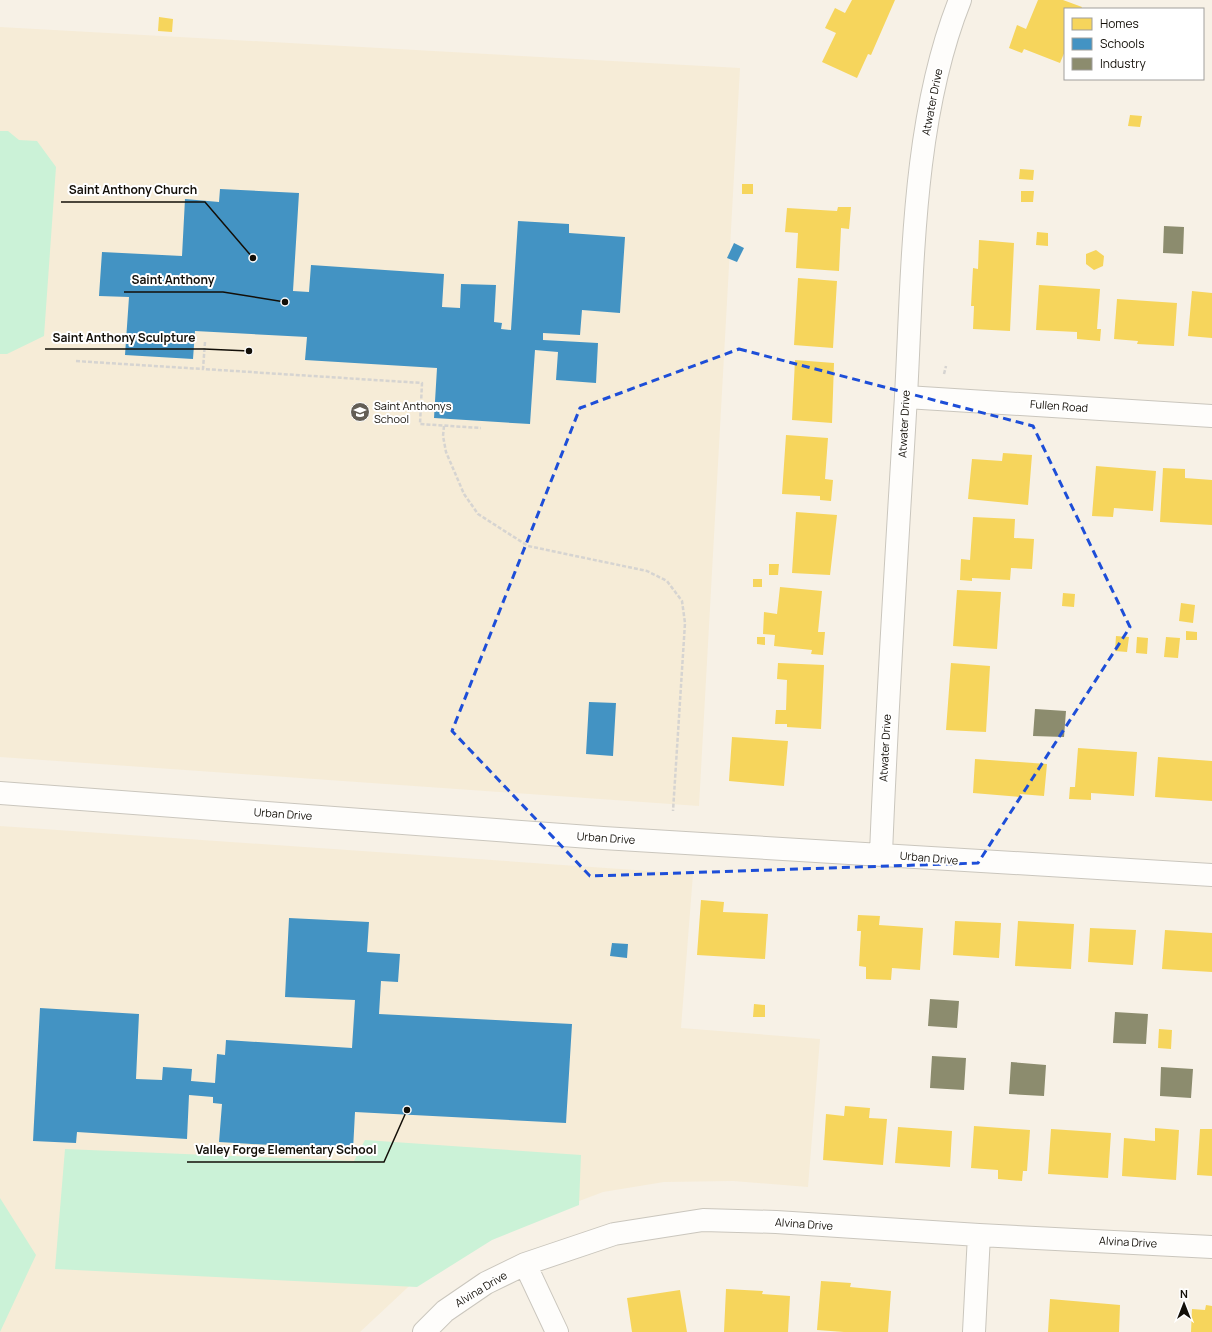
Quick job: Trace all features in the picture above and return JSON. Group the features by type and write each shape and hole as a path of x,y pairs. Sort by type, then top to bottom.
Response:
{"street":[{"name":"Atwater Drive","path":"881,854 888,681 906,397 914,241 925,132 938,67 960,0"},
{"name":"Fullen Road","path":"906,397 1212,416"},
{"name":"Urban Drive","path":"0,793 603,838 881,854 960,861 1212,875"},
{"name":"Alvina Drive","path":"424,1332 445,1311 480,1287 525,1264 614,1234 703,1220 776,1222 979,1235 1212,1247"},
{"path":"974,1332 979,1235"},
{"path":"525,1264 557,1332"}],"path":[{"path":"204,369 205,342"},
{"path":"76,361 422,383 420,424 481,428"},
{"path":"944,376 946,366"},
{"path":"444,426 443,436 446,452 464,494 478,514 528,546 647,571 667,581 682,601 685,623 673,811"}],"highlighted area":[{"path":"739,349 1033,426 1130,627 978,863 590,876 452,731 580,408"}],"shaded area":[{"name":"Saint Anthonys School","path":"0,27 740,68 699,806 0,757"},
{"path":"0,826 693,874 681,1028 820,1039 808,1187 733,1181 664,1182 603,1192 492,1234 421,1275 360,1332 0,1332"}],"green space":[{"path":"0,131 8,131 19,140 37,141 56,167 44,336 7,354 0,354"},
{"path":"365,1140 581,1155 579,1205 492,1240 417,1287 55,1269 65,1149 354,1161"},
{"path":"0,1198 36,1255 0,1332"}],"building: Homes":[{"path":"852,0 895,0 871,55 868,54 857,78 822,62 836,33 825,28 835,8 845,13"},
{"path":"1038,0 1063,0 1082,7 1064,8 1064,53 1060,63 1024,49 1022,53 1009,48 1017,25 1026,29"},
{"path":"159,17 173,19 172,32 158,31"},
{"path":"1130,115 1142,116 1140,127 1128,126"},
{"path":"1020,169 1034,170 1033,180 1019,179"},
{"path":"742,184 753,184 753,194 742,194"},
{"path":"1021,191 1034,191 1033,202 1021,202"},
{"path":"838,207 851,207 849,229 841,228 839,271 796,268 798,233 785,232 787,208 837,211"},
{"path":"1037,232 1048,233 1048,246 1036,245"},
{"path":"979,240 1014,243 1010,331 973,329 974,306 971,306 973,268 978,269"},
{"path":"1096,250 1104,256 1103,266 1094,270 1086,264 1086,254"},
{"path":"798,278 837,281 833,348 794,345"},
{"path":"1039,285 1100,289 1097,329 1101,329 1100,341 1077,339 1077,332 1036,330"},
{"path":"1192,291 1212,293 1212,338 1188,336"},
{"path":"1117,299 1177,303 1174,346 1137,344 1138,341 1114,339"},
{"path":"795,360 834,363 832,423 792,420"},
{"path":"786,435 828,438 825,479 833,480 831,501 820,500 820,496 782,494"},
{"path":"1003,453 1032,455 1028,505 968,499 972,459 1002,461"},
{"path":"1096,466 1156,471 1153,511 1114,508 1113,517 1092,516"},
{"path":"1163,468 1185,469 1185,478 1212,480 1212,525 1160,522"},
{"path":"796,512 837,515 830,575 792,573"},
{"path":"973,517 1015,519 1014,538 1034,539 1032,569 1011,568 1010,580 972,578 972,581 960,580 961,559 970,560"},
{"path":"769,564 779,564 778,575 769,575"},
{"path":"753,579 762,579 762,587 753,587"},
{"path":"780,587 822,591 818,632 825,632 823,655 811,654 812,650 774,646 775,635 763,634 764,612 777,614"},
{"path":"957,590 1001,592 997,649 953,646"},
{"path":"1063,593 1075,594 1074,607 1062,606"},
{"path":"1181,603 1195,605 1193,623 1179,621"},
{"path":"1186,631 1197,632 1197,640 1186,640"},
{"path":"1116,636 1129,637 1127,652 1115,651"},
{"path":"757,637 765,637 765,645 757,644"},
{"path":"1137,637 1148,638 1147,654 1136,653"},
{"path":"1166,637 1180,638 1178,658 1164,657"},
{"path":"778,663 824,665 821,729 787,727 787,724 775,724 776,710 786,710 787,680 777,679"},
{"path":"951,663 990,666 986,732 946,730"},
{"path":"732,737 788,741 784,786 729,781"},
{"path":"1078,748 1137,752 1134,796 1091,793 1091,800 1069,799 1070,787 1075,787"},
{"path":"1158,757 1212,761 1212,801 1155,797"},
{"path":"975,759 1047,764 1044,796 1020,794 1020,797 973,793"},
{"path":"701,900 724,902 723,912 768,914 765,959 697,955"},
{"path":"858,915 880,916 879,925 923,928 920,970 892,968 891,980 866,979 866,967 859,966 861,931 857,931"},
{"path":"955,921 1001,923 999,958 953,955"},
{"path":"1018,921 1074,924 1071,969 1015,966"},
{"path":"1090,928 1136,930 1133,965 1088,962"},
{"path":"1165,930 1212,933 1212,972 1162,969"},
{"path":"754,1004 765,1005 765,1017 753,1017"},
{"path":"1159,1029 1172,1030 1171,1049 1158,1048"},
{"path":"845,1106 870,1108 869,1118 887,1119 883,1165 823,1160 826,1114 844,1116"},
{"path":"974,1126 1030,1130 1027,1171 1023,1171 1022,1181 998,1179 998,1170 971,1168"},
{"path":"898,1127 952,1131 950,1167 895,1163"},
{"path":"1155,1128 1179,1130 1176,1180 1122,1176 1124,1138 1155,1141"},
{"path":"1051,1129 1111,1133 1108,1178 1048,1174"},
{"path":"1200,1129 1212,1129 1212,1176 1197,1175"},
{"path":"821,1281 851,1283 850,1287 891,1291 888,1332 844,1332 817,1330"},
{"path":"726,1289 763,1291 762,1294 790,1296 788,1332 724,1332"},
{"path":"680,1290 687,1332 632,1332 627,1298"},
{"path":"1050,1299 1120,1305 1119,1332 1048,1332"},
{"path":"1206,1305 1212,1306 1212,1332 1191,1332 1192,1309 1205,1310"}],"building: Schools":[{"path":"220,189 299,193 293,291 309,292 311,265 444,274 442,307 460,308 461,284 496,285 494,322 502,323 501,329 511,330 518,221 569,224 569,233 625,237 620,313 582,310 580,335 543,333 543,340 598,343 596,383 556,380 558,352 535,350 530,424 434,418 437,368 305,360 307,337 195,331 193,359 125,355 129,297 99,296 102,252 182,256 185,199 219,202"},
{"path":"734,243 744,248 737,262 727,258"},
{"path":"589,702 616,703 613,756 586,754"},
{"path":"289,918 369,922 367,952 400,954 398,982 381,981 379,1014 572,1024 566,1123 355,1112 353,1150 219,1142 222,1104 213,1103 213,1097 189,1095 187,1139 77,1132 76,1143 33,1141 40,1008 139,1014 136,1079 162,1080 163,1067 192,1069 191,1081 215,1083 217,1054 225,1055 226,1040 352,1048 355,1000 285,997"},
{"path":"612,943 628,944 627,958 610,956"}],"building: Industry":[{"path":"1164,226 1184,227 1183,254 1163,253"},
{"path":"1035,709 1066,711 1064,737 1033,736"},
{"path":"930,999 959,1001 957,1028 928,1026"},
{"path":"1115,1012 1148,1014 1146,1044 1113,1043"},
{"path":"932,1056 966,1058 964,1090 930,1088"},
{"path":"1011,1062 1046,1065 1044,1096 1009,1094"},
{"path":"1161,1067 1193,1069 1191,1098 1160,1096"}],"place":[{"name":"Saint Anthony Church","path":"253,258"},
{"name":"Saint Anthony","path":"285,302"},
{"name":"Saint Anthony Sculpture","path":"249,351"},
{"name":"Saint Anthonys School","path":"360,412"},
{"name":"Valley Forge Elementary School","path":"407,1110"}]}
